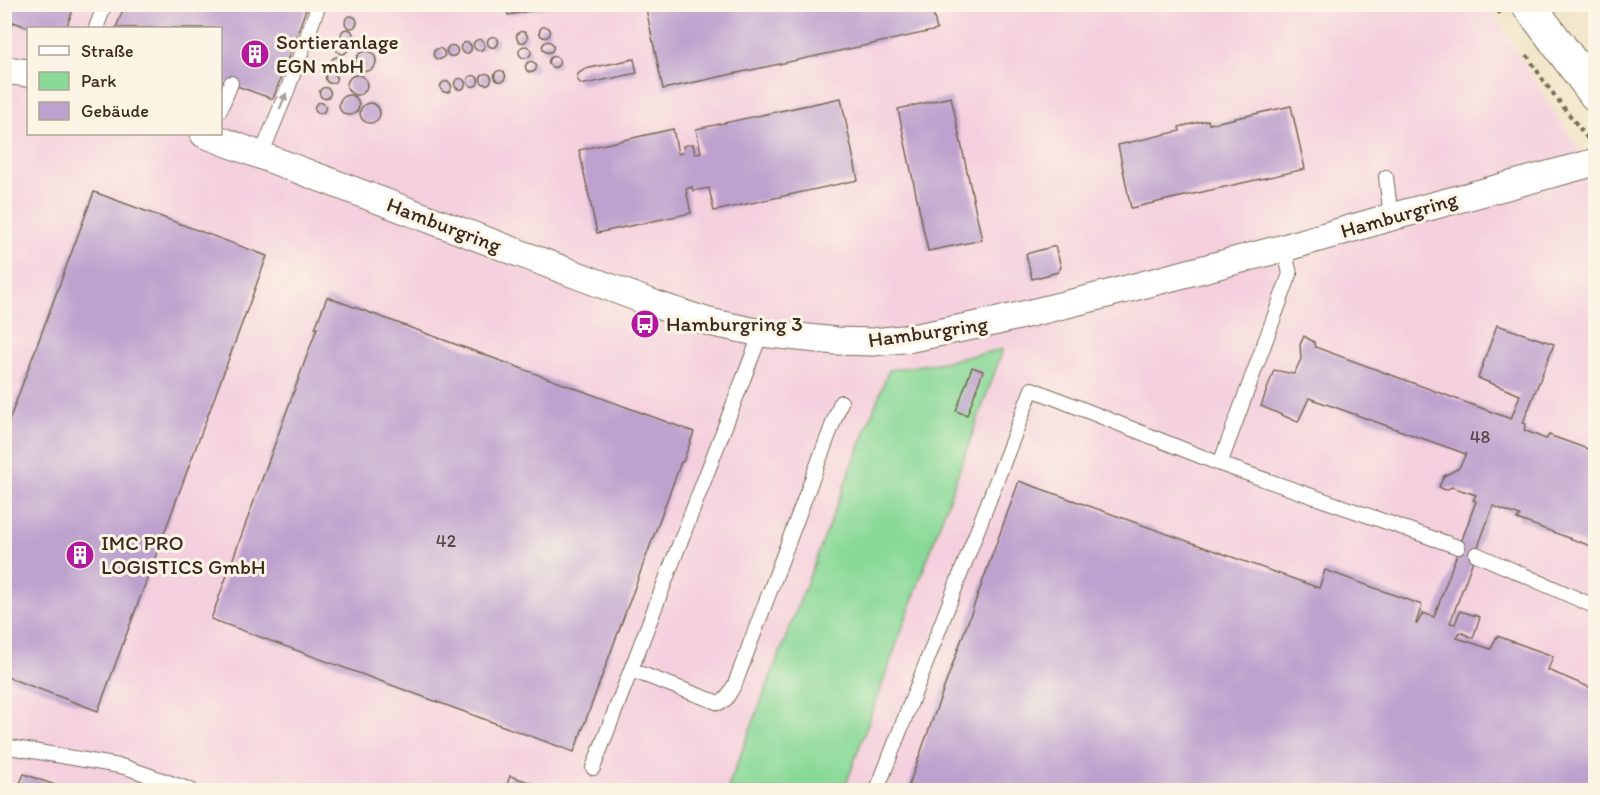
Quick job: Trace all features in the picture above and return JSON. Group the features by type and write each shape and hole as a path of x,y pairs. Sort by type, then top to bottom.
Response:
{"street":[{"path":"1528,4 1596,95"},
{"path":"4,70 27,73"},
{"name":"Hamburgring","path":"211,135 654,304 708,322 761,333 836,341 873,342 912,339 998,321 1284,248 1596,162"}],"lane":[{"path":"96,27 105,4"},
{"path":"261,155 319,4"},
{"path":"222,105 231,83"},
{"path":"1386,177 1391,217"},
{"path":"1220,464 1290,274 1284,248"},
{"path":"593,768 761,333"},
{"path":"877,790 1032,389 1220,464 1458,547"},
{"path":"631,670 718,703 726,699 735,684 841,402"},
{"path":"1476,554 1596,608"},
{"path":"4,746 124,767 191,790"}],"shaded area":[{"path":"5,5 1488,5 1566,130 1595,170 1595,790 5,790"}],"green space":[{"path":"1003,349 844,790 727,790 889,370 943,362"}],"building":[{"path":"4,4 66,4 74,7 66,27 27,27 13,22 12,25 4,22"},
{"name":"Sortieranlage EGN mbH","path":"125,4 308,4 273,99 222,81 222,27 116,27"},
{"path":"506,4 556,4 556,6 508,15"},
{"path":"645,4 931,4 937,30 663,89"},
{"path":"351,16 357,22 351,28 345,22"},
{"path":"545,26 551,32 545,38 539,32"},
{"path":"347,29 353,35 347,41 341,35"},
{"path":"522,31 528,37 522,43 516,37"},
{"path":"493,36 499,42 493,48 487,42"},
{"path":"479,39 485,45 479,51 473,45"},
{"path":"548,41 554,47 548,53 542,47"},
{"path":"342,42 348,48 342,54 336,48"},
{"path":"466,42 472,48 466,54 460,48"},
{"path":"452,45 458,51 452,57 446,51"},
{"path":"525,46 531,52 525,58 519,52"},
{"path":"439,48 445,54 439,60 433,54"},
{"path":"366,51 373,54 376,61 373,68 366,71 359,68 356,61 359,54"},
{"path":"554,56 560,62 554,68 548,62"},
{"path":"337,57 343,63 337,69 331,63"},
{"path":"634,59 637,73 585,84 581,84 577,79 578,74 585,69"},
{"path":"531,61 537,67 531,73 525,67"},
{"path":"500,70 506,76 500,82 494,76"},
{"path":"331,72 337,78 331,84 325,78"},
{"path":"486,73 492,79 486,85 480,79"},
{"path":"357,75 364,78 367,85 364,92 357,95 350,92 347,85 350,78"},
{"path":"473,75 479,81 473,87 467,81"},
{"path":"460,78 466,84 460,90 454,84"},
{"path":"446,81 452,87 446,93 440,87"},
{"path":"325,87 331,93 325,99 319,93"},
{"path":"349,95 356,98 359,105 356,112 349,115 342,112 339,105 342,98"},
{"path":"951,97 982,240 928,251 898,109"},
{"path":"841,98 858,180 714,211 709,188 693,191 692,187 686,189 691,213 597,233 579,150 673,129 678,154 684,152 683,146 693,144 695,154 701,152 696,129"},
{"path":"320,102 326,108 320,114 314,108"},
{"path":"370,103 377,106 380,113 377,120 370,123 363,120 360,113 363,106"},
{"path":"1291,106 1305,169 1131,208 1118,145 1180,131 1179,127 1208,120 1209,124"},
{"name":"IMC PRO LOGISTICS GmbH","path":"94,192 267,256 98,711 4,676 4,434"},
{"path":"1055,246 1061,267 1058,272 1032,279 1026,254"},
{"path":"327,297 694,432 574,752 211,619"},
{"path":"1497,325 1554,344 1523,423 1526,424 1524,430 1546,439 1549,435 1596,452 1596,548 1517,519 1520,516 1493,506 1450,623 1455,624 1460,611 1480,617 1473,638 1460,632 1457,638 1491,649 1497,636 1553,656 1548,670 1596,690 1596,761 1588,781 1596,784 1596,790 907,790 1019,481 1319,588 1325,570 1422,605 1417,624 1423,613 1434,617 1476,501 1473,500 1476,495 1452,487 1445,490 1439,487 1444,476 1459,468 1466,454 1309,398 1298,422 1261,406 1274,370 1294,374 1301,359 1300,345 1304,336 1314,342 1315,347 1511,419 1520,395 1478,378"},
{"path":"972,367 983,371 967,415 956,411"},
{"path":"24,774 69,790 17,790"},
{"path":"510,776 532,783 530,790 505,790"}],"place":[{"name":"Sortieranlage EGN mbH","path":"255,54"},
{"name":"Hamburgring 3","path":"645,324"},
{"name":"IMC PRO LOGISTICS GmbH","path":"80,555"}]}
